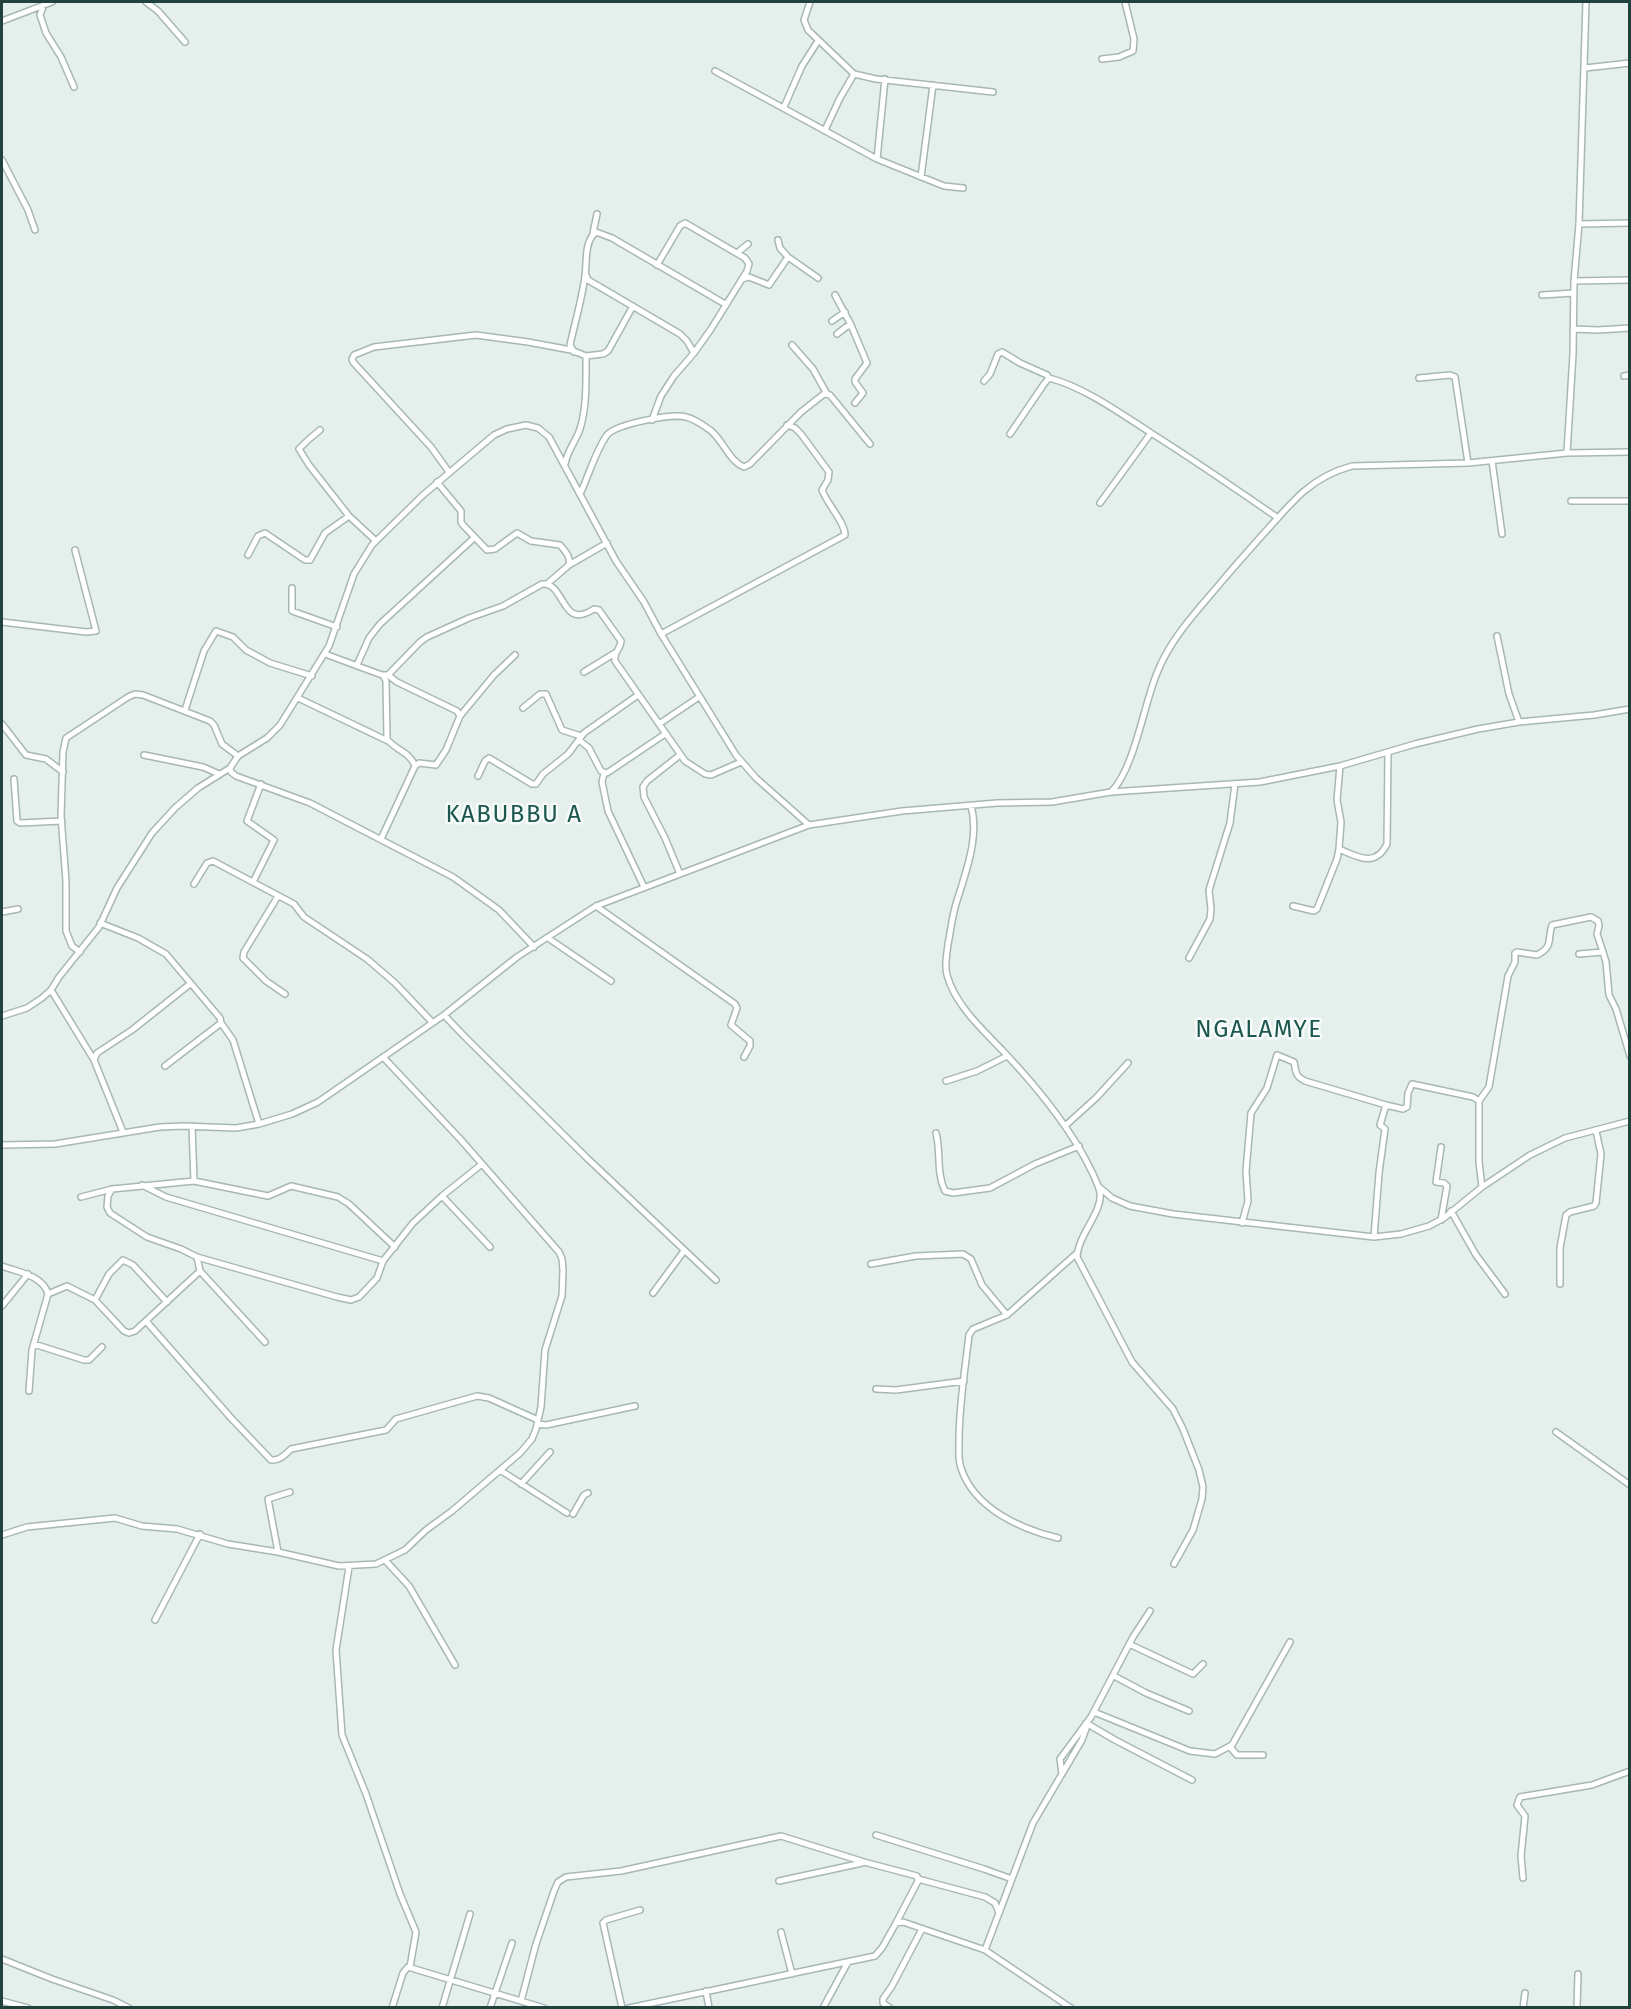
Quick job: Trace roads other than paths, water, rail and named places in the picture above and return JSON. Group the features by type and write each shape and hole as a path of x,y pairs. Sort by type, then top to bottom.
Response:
{"street":[{"path":"2,21 52,2"},
{"path":"146,2 158,11 185,42"},
{"path":"810,2 804,20 808,30 854,74 993,92"},
{"path":"1102,59 1119,57 1133,51 1134,39 1125,2"},
{"path":"1567,453 1574,281 1580,224 1586,2"},
{"path":"44,4 40,15 44,28 61,57 74,87"},
{"path":"784,108 802,66 818,40"},
{"path":"1585,68 1629,63"},
{"path":"715,71 877,159 944,186 963,188"},
{"path":"825,130 854,74"},
{"path":"877,159 885,79"},
{"path":"921,177 933,85"},
{"path":"2,160 28,210 35,230"},
{"path":"574,352 570,345 597,214"},
{"path":"1580,224 1629,223"},
{"path":"652,420 661,396 674,376 694,353 742,279 749,264 737,253 682,224 657,265"},
{"path":"593,233 602,233 725,304"},
{"path":"778,240 780,248 788,257 818,279"},
{"path":"737,253 748,244"},
{"path":"742,279 749,277 769,285 788,257"},
{"path":"586,275 588,280 680,334 694,353"},
{"path":"1574,281 1629,280"},
{"path":"1542,295 1574,293"},
{"path":"835,295 845,312 867,363 855,379 863,393 855,403"},
{"path":"449,472 431,447 356,366 352,359 354,355 374,347 476,335 528,342 586,356 603,354 608,351 633,306"},
{"path":"831,321 845,312"},
{"path":"837,334 851,325"},
{"path":"1573,329 1629,328"},
{"path":"792,345 813,369 827,394 870,444"},
{"path":"984,381 990,374 998,354 1002,352 1049,378 1104,404 1183,452 1278,518"},
{"path":"565,465 566,457 580,429 586,356"},
{"path":"1419,378 1450,375 1455,377 1468,464"},
{"path":"1010,434 1049,378"},
{"path":"580,494 608,434 618,429 652,420 685,416 697,421 716,435 737,462 744,467 750,464 787,425 824,394 827,394"},
{"path":"2,1016 27,1008 51,990 59,976 80,952 100,923 121,880 152,833 186,797 230,768 238,756 275,732 325,654 358,566 366,552 449,472 494,435 526,425 545,432 616,561 644,602 699,697 741,762 809,825"},
{"path":"661,634 816,552 845,534 822,489 829,477 829,471 801,434 795,428 787,425"},
{"path":"320,430 299,449 349,516 376,541"},
{"path":"1100,503 1151,433"},
{"path":"1111,792 1117,786 1130,759 1156,674 1164,656 1184,626 1248,550 1305,490 1336,470 1352,466 1468,464 1567,453 1629,453"},
{"path":"1492,461 1502,534"},
{"path":"437,483 461,511 461,522 489,551 517,533 531,541 560,544 567,553 568,565"},
{"path":"1571,501 1629,501"},
{"path":"248,555 258,536 265,533 305,560 310,560 325,533 349,516"},
{"path":"357,665 369,638 380,624 474,538"},
{"path":"547,584 568,565 607,543"},
{"path":"2,622 86,632 96,631 75,550"},
{"path":"388,741 387,677 420,642 469,618 503,606 542,584 552,587 575,614 583,615 594,609 599,610 621,641 615,653 585,672"},
{"path":"292,588 292,611 336,627"},
{"path":"185,710 204,651 216,631 232,637 246,650 270,663 312,676"},
{"path":"1497,636 1509,694 1519,722"},
{"path":"615,653 615,661 680,755 705,774 711,775 741,762"},
{"path":"325,654 387,677 457,711 460,716"},
{"path":"298,698 388,741 412,758 433,766 439,762 460,716 494,675 515,655"},
{"path":"80,952 72,946 66,932 66,881 62,821 63,752 66,738 135,694 185,710 210,721 222,744 238,756"},
{"path":"523,708 540,694 546,694 562,730 580,738 590,748 604,773 602,782 608,811 644,887"},
{"path":"478,776 485,760 489,758 534,784 568,754 580,738 638,695"},
{"path":"659,724 699,697"},
{"path":"2,1145 55,1144 160,1127 236,1128 292,1114 318,1102 444,1015 504,968 596,906 809,825 891,812 1005,802 1052,802 1111,792 1278,779 1340,766 1415,744 1478,729 1629,709"},
{"path":"2,724 26,755 46,759 63,772"},
{"path":"604,773 615,769 665,734"},
{"path":"1339,849 1368,860 1383,853 1387,844 1388,753"},
{"path":"144,755 203,767 219,774"},
{"path":"680,755 646,781 643,787 644,797 680,874"},
{"path":"412,758 415,766"},
{"path":"381,839 415,766 422,763"},
{"path":"1293,906 1314,911 1317,909 1337,859 1341,822 1337,800 1340,766"},
{"path":"230,768 233,774 310,803 453,877 499,910 534,947"},
{"path":"14,779 17,821 20,823 62,821"},
{"path":"253,882 274,840 247,821 261,784"},
{"path":"1189,958 1210,919 1209,890 1230,823 1235,784"},
{"path":"971,806 974,816 969,858 951,926 945,958 946,973 957,998 1065,1126 1098,1185 1100,1203 1085,1231 1077,1253 1006,1315 974,1329 969,1335 959,1411 958,1457 974,1493 987,1505 1031,1530 1058,1538"},
{"path":"194,884 209,861 213,861 294,904 304,917 367,959 432,1022"},
{"path":"278,896 244,952 243,958 266,981 285,994"},
{"path":"596,906 735,1004 737,1008 730,1024 747,1038 750,1046 744,1057"},
{"path":"2,912 18,909"},
{"path":"1482,1186 1479,1162 1479,1101 1489,1087 1508,976 1515,962 1515,953 1538,956 1546,950 1551,941 1552,925 1591,917 1598,921 1597,934 1606,962 1609,994 1616,1009 1629,1056"},
{"path":"100,923 138,938 164,953 220,1018 233,1040 259,1124"},
{"path":"548,938 611,981"},
{"path":"1579,954 1603,952"},
{"path":"93,1053 132,1030 190,984"},
{"path":"51,990 93,1053 123,1132"},
{"path":"444,1015 587,1158 716,1280"},
{"path":"165,1066 221,1023"},
{"path":"1242,1223 1248,1201 1246,1171 1251,1113 1267,1088 1276,1055 1294,1062 1295,1073 1298,1078 1305,1081 1403,1109 1407,1107 1408,1093 1412,1084 1473,1097 1479,1101"},
{"path":"946,1081 977,1071 1008,1056"},
{"path":"2,1535 27,1527 115,1518 142,1526 177,1529 200,1534 228,1544 278,1552 329,1565 349,1567 376,1564 409,1547 426,1530 520,1453 532,1439 538,1422 545,1350 562,1296 562,1259 559,1252 482,1164 383,1057"},
{"path":"1065,1126 1128,1063"},
{"path":"1374,1237 1378,1173 1385,1129 1380,1125 1386,1105"},
{"path":"1098,1185 1112,1198 1130,1206 1242,1223 1374,1237 1416,1231 1441,1220 1482,1186 1530,1155 1565,1138 1629,1122"},
{"path":"192,1126 194,1181"},
{"path":"1560,1284 1560,1248 1566,1215 1594,1206 1596,1203 1601,1154 1596,1131"},
{"path":"936,1133 940,1146 942,1185 945,1191 952,1193 990,1188 1035,1164 1078,1146"},
{"path":"1441,1147 1436,1182 1447,1186 1441,1220"},
{"path":"112,1189 108,1196 107,1206 110,1214 147,1237 197,1257 351,1299 359,1297 377,1278 383,1261 413,1223 482,1164"},
{"path":"81,1197 112,1189 194,1181 268,1196 291,1186 338,1197 349,1204 395,1247"},
{"path":"141,1185 166,1197 383,1261"},
{"path":"442,1196 490,1247"},
{"path":"1100,1203 1112,1198"},
{"path":"1451,1211 1476,1255 1505,1294"},
{"path":"653,1293 684,1251"},
{"path":"1077,1253 1079,1261 1132,1362 1173,1409 1199,1470 1203,1487 1202,1499 1193,1530 1174,1564"},
{"path":"871,1264 916,1256 963,1254 971,1259 982,1285 1006,1315"},
{"path":"197,1257 200,1271 265,1342"},
{"path":"95,1300 109,1274 123,1260 133,1265 167,1302"},
{"path":"2,1266 28,1274 43,1285 48,1294 32,1350 29,1391"},
{"path":"48,1294 67,1286 95,1300 129,1333 135,1331 200,1271"},
{"path":"2,1306 28,1274"},
{"path":"146,1321 271,1460 284,1456 291,1449 386,1430 396,1419 477,1396 489,1398 546,1425 635,1406"},
{"path":"34,1344 84,1360 89,1360 102,1347"},
{"path":"876,1389 906,1389 964,1381"},
{"path":"1556,1432 1629,1485"},
{"path":"521,1484 550,1452"},
{"path":"500,1470 570,1514 588,1493"},
{"path":"278,1552 268,1499 290,1492"},
{"path":"155,1620 200,1534"},
{"path":"385,1560 409,1586 455,1665"},
{"path":"349,1567 336,1650 342,1735 416,1932 410,1967"},
{"path":"985,1950 1034,1823 1082,1740 1086,1723 1129,1644 1150,1611"},
{"path":"1094,1712 1190,1751 1215,1754 1230,1747 1238,1736 1290,1642"},
{"path":"1129,1644 1193,1674 1203,1664"},
{"path":"1116,1677 1146,1693 1189,1711"},
{"path":"1086,1723 1192,1780"},
{"path":"1230,1747 1237,1755 1263,1755"},
{"path":"1523,1878 1521,1856 1525,1816 1517,1804 1520,1797 1592,1785 1629,1771"},
{"path":"876,1835 1012,1879"},
{"path":"521,2001 558,1882 566,1877 621,1871 782,1836 864,1863 909,1873 918,1879 985,1897 995,1903 999,1914"},
{"path":"779,1881 864,1863"},
{"path":"629,2007 878,1954 918,1879"},
{"path":"622,2007 603,1923 606,1920 640,1910"},
{"path":"442,2007 470,1914"},
{"path":"896,1923 903,1922 985,1950 1071,2007"},
{"path":"890,2007 883,2003 883,1999 922,1929"},
{"path":"781,1932 792,1974"},
{"path":"490,2007 512,1943"},
{"path":"2,1959 129,2007"},
{"path":"823,2007 848,1962"},
{"path":"392,2007 403,1973 406,1968 410,1967 544,2007"},
{"path":"1577,2007 1578,1974"},
{"path":"706,1991 709,2007"},
{"path":"1523,2007 1525,1993"},
{"path":"2,2001 28,2007"}],"district":[{"name":"KABUBBU A","path":"514,815"},
{"name":"NGALAMYE","path":"1259,1030"}]}
